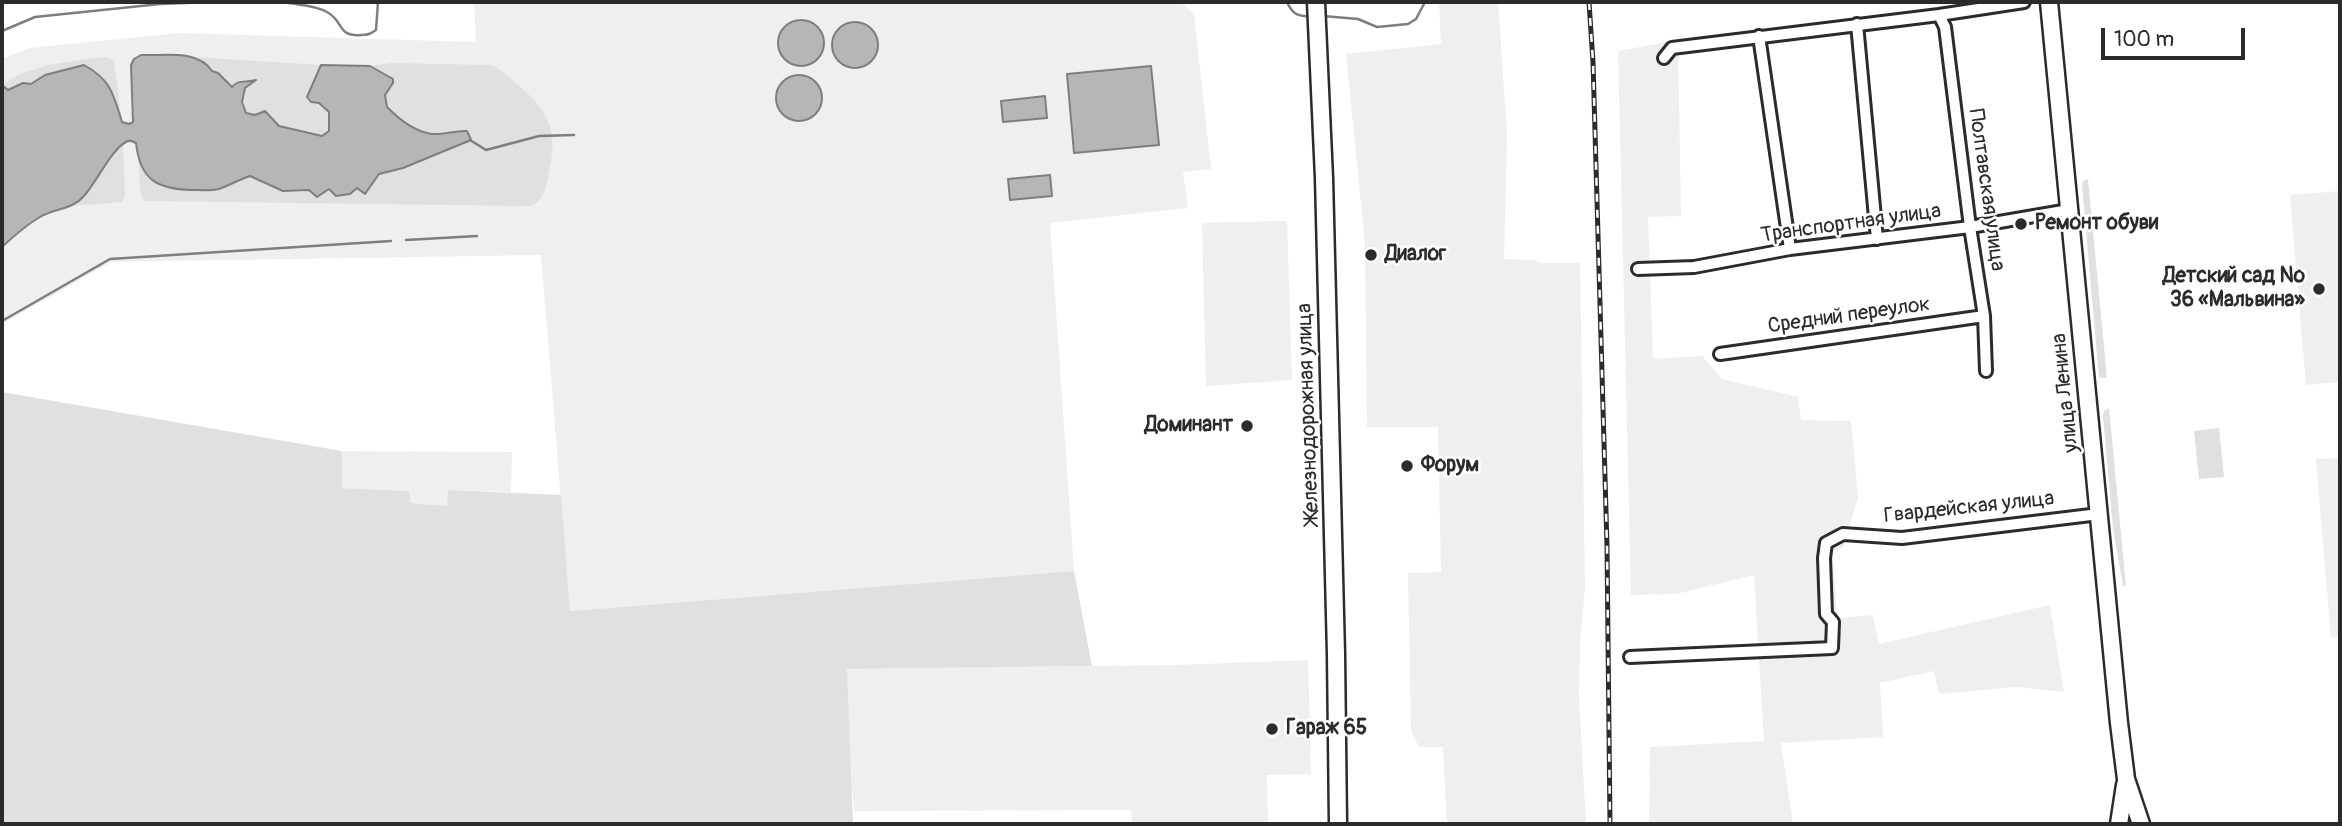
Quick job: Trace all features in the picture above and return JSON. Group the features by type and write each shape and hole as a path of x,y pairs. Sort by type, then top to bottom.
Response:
{"main road":[{"name":"Железнодорожная улица","path":"1316,2 1324,178 1339,823"},
{"name":"улица Ленина","path":"2049,2 2126,779"},
{"path":"2119,824 2126,779"},
{"path":"2126,779 2141,824"}],"street":[{"path":"1664,58 1672,48 2024,2"},
{"name":"Полтавская улица","path":"1939,15 1945,27 1984,316 1986,371"},
{"path":"1857,24 1877,239"},
{"path":"1759,36 1790,249"},
{"name":"Транспортная улица","path":"1638,269 1694,267 1790,249 1970,227 2069,210"},
{"name":"Средний переулок","path":"1720,354 1984,316"},
{"name":"Гвардейская улица","path":"1630,657 1832,648 1833,622 1826,614 1824,558 1826,543 1843,534 1902,538 2099,514"}],"shaded area":[{"path":"474,2 1180,2 1194,14 1211,169 1183,172 1188,208 1050,223 1074,571 570,611 541,255 111,262 2,324 2,59 29,48 180,33 476,42"},
{"path":"1439,2 1498,2 1507,134 1504,259 1580,263 1585,587 1579,698 1586,824 1447,824 1443,747 1419,747 1411,731 1408,573 1441,572 1438,427 1367,427 1365,244 1346,54 1441,44"},
{"path":"801,20 817,27 824,43 817,59 801,66 785,59 778,43 785,27"},
{"path":"855,22 871,29 878,45 871,61 855,68 839,61 832,45 839,29"},
{"path":"1678,40 1681,216 1648,217 1653,359 1702,356 1722,379 1798,397 1801,420 1851,421 1858,497 1843,548 1833,551 1837,618 1873,615 1879,644 2050,605 2064,692 2016,687 1939,694 1934,671 1880,683 1883,737 1781,743 1793,824 1649,824 1650,747 1764,741 1754,575 1676,594 1631,595 1618,51"},
{"path":"141,55 180,55 198,59 232,87 240,82 256,80 245,88 242,102 246,113 255,115 265,111 279,126 322,136 329,131 329,112 307,97 321,65 370,66 393,79 385,95 387,107 402,120 419,131 432,134 467,131 471,140 403,168 379,174 365,194 357,188 350,194 336,196 329,189 317,197 309,190 283,191 250,176 216,190 168,187 152,180 146,173 141,165 136,143 129,141 115,152 79,201 40,217 2,247 2,85 8,90 23,83 31,84 45,75 84,65 106,82 122,122 129,124 133,122 131,65 134,59"},
{"path":"107,57 114,61 122,122 109,86 45,75 30,84 23,83 8,90 2,85 38,68"},
{"path":"194,57 321,65 307,97 329,112 329,131 322,136 279,126 246,113 242,102 245,88 254,82 235,82 232,87 218,73"},
{"path":"391,63 490,65 498,68 526,92 544,114 550,126 552,140 552,157 541,198 529,206 144,201 141,197 138,160 149,178 161,187 216,190 250,176 298,192 357,188 365,194 379,174 403,168 471,140 453,130 433,134 416,128 387,107 385,95 393,79 370,66"},
{"path":"1151,66 1159,145 1074,153 1067,74"},
{"path":"799,75 815,82 822,98 815,114 799,121 783,114 776,98 783,82"},
{"path":"1045,96 1047,118 1003,122 1001,101"},
{"path":"123,145 125,196 122,202 72,206 86,192"},
{"path":"1050,175 1052,196 1010,200 1008,179"},
{"path":"2088,179 2107,378 2099,378 2082,185 2083,181"},
{"name":"Детский сад № 36 «Мальвина»","path":"2340,191 2340,382 2306,385 2290,195"},
{"path":"1287,221 1292,380 1206,386 1202,223"},
{"path":"2,392 342,451 342,488 409,491 411,503 447,506 448,490 561,495 570,611 1074,571 1092,666 847,669 853,824 2,824"},
{"path":"2109,408 2126,586 2123,586 2113,528 2103,416 2104,411"},
{"path":"2219,428 2224,477 2199,479 2194,431"},
{"path":"342,451 512,452 511,492 449,490 447,506 411,503 409,491 342,488"},
{"path":"2340,458 2340,636 2331,637 2316,459"},
{"path":"1308,660 1311,774 1267,775 1268,824 1132,824 1131,810 854,811 848,742 847,669 1175,665"}],"waterway":[{"path":"2,31 35,17 160,4 211,2"},
{"path":"283,2 322,10 332,16 344,31 353,35 369,34 376,30 378,2"},
{"path":"1287,2 1296,13 1310,16"},
{"path":"1323,16 1358,19 1377,27 1408,24 1416,19 1425,2"},
{"path":"470,140 486,150 539,136 574,135"},
{"path":"406,240 477,236"},
{"path":"2,321 110,259 391,241"}],"railway":[{"path":"1589,2 1607,546 1610,824"}],"place":[{"name":"Ремонт обуви","path":"2021,224"},
{"name":"Диалог","path":"1371,255"},
{"name":"Детский сад № 36 «Мальвина»","path":"2319,289"},
{"name":"Доминант","path":"1247,426"},
{"name":"Форум","path":"1407,466"},
{"name":"Гараж 65","path":"1272,729"}]}
